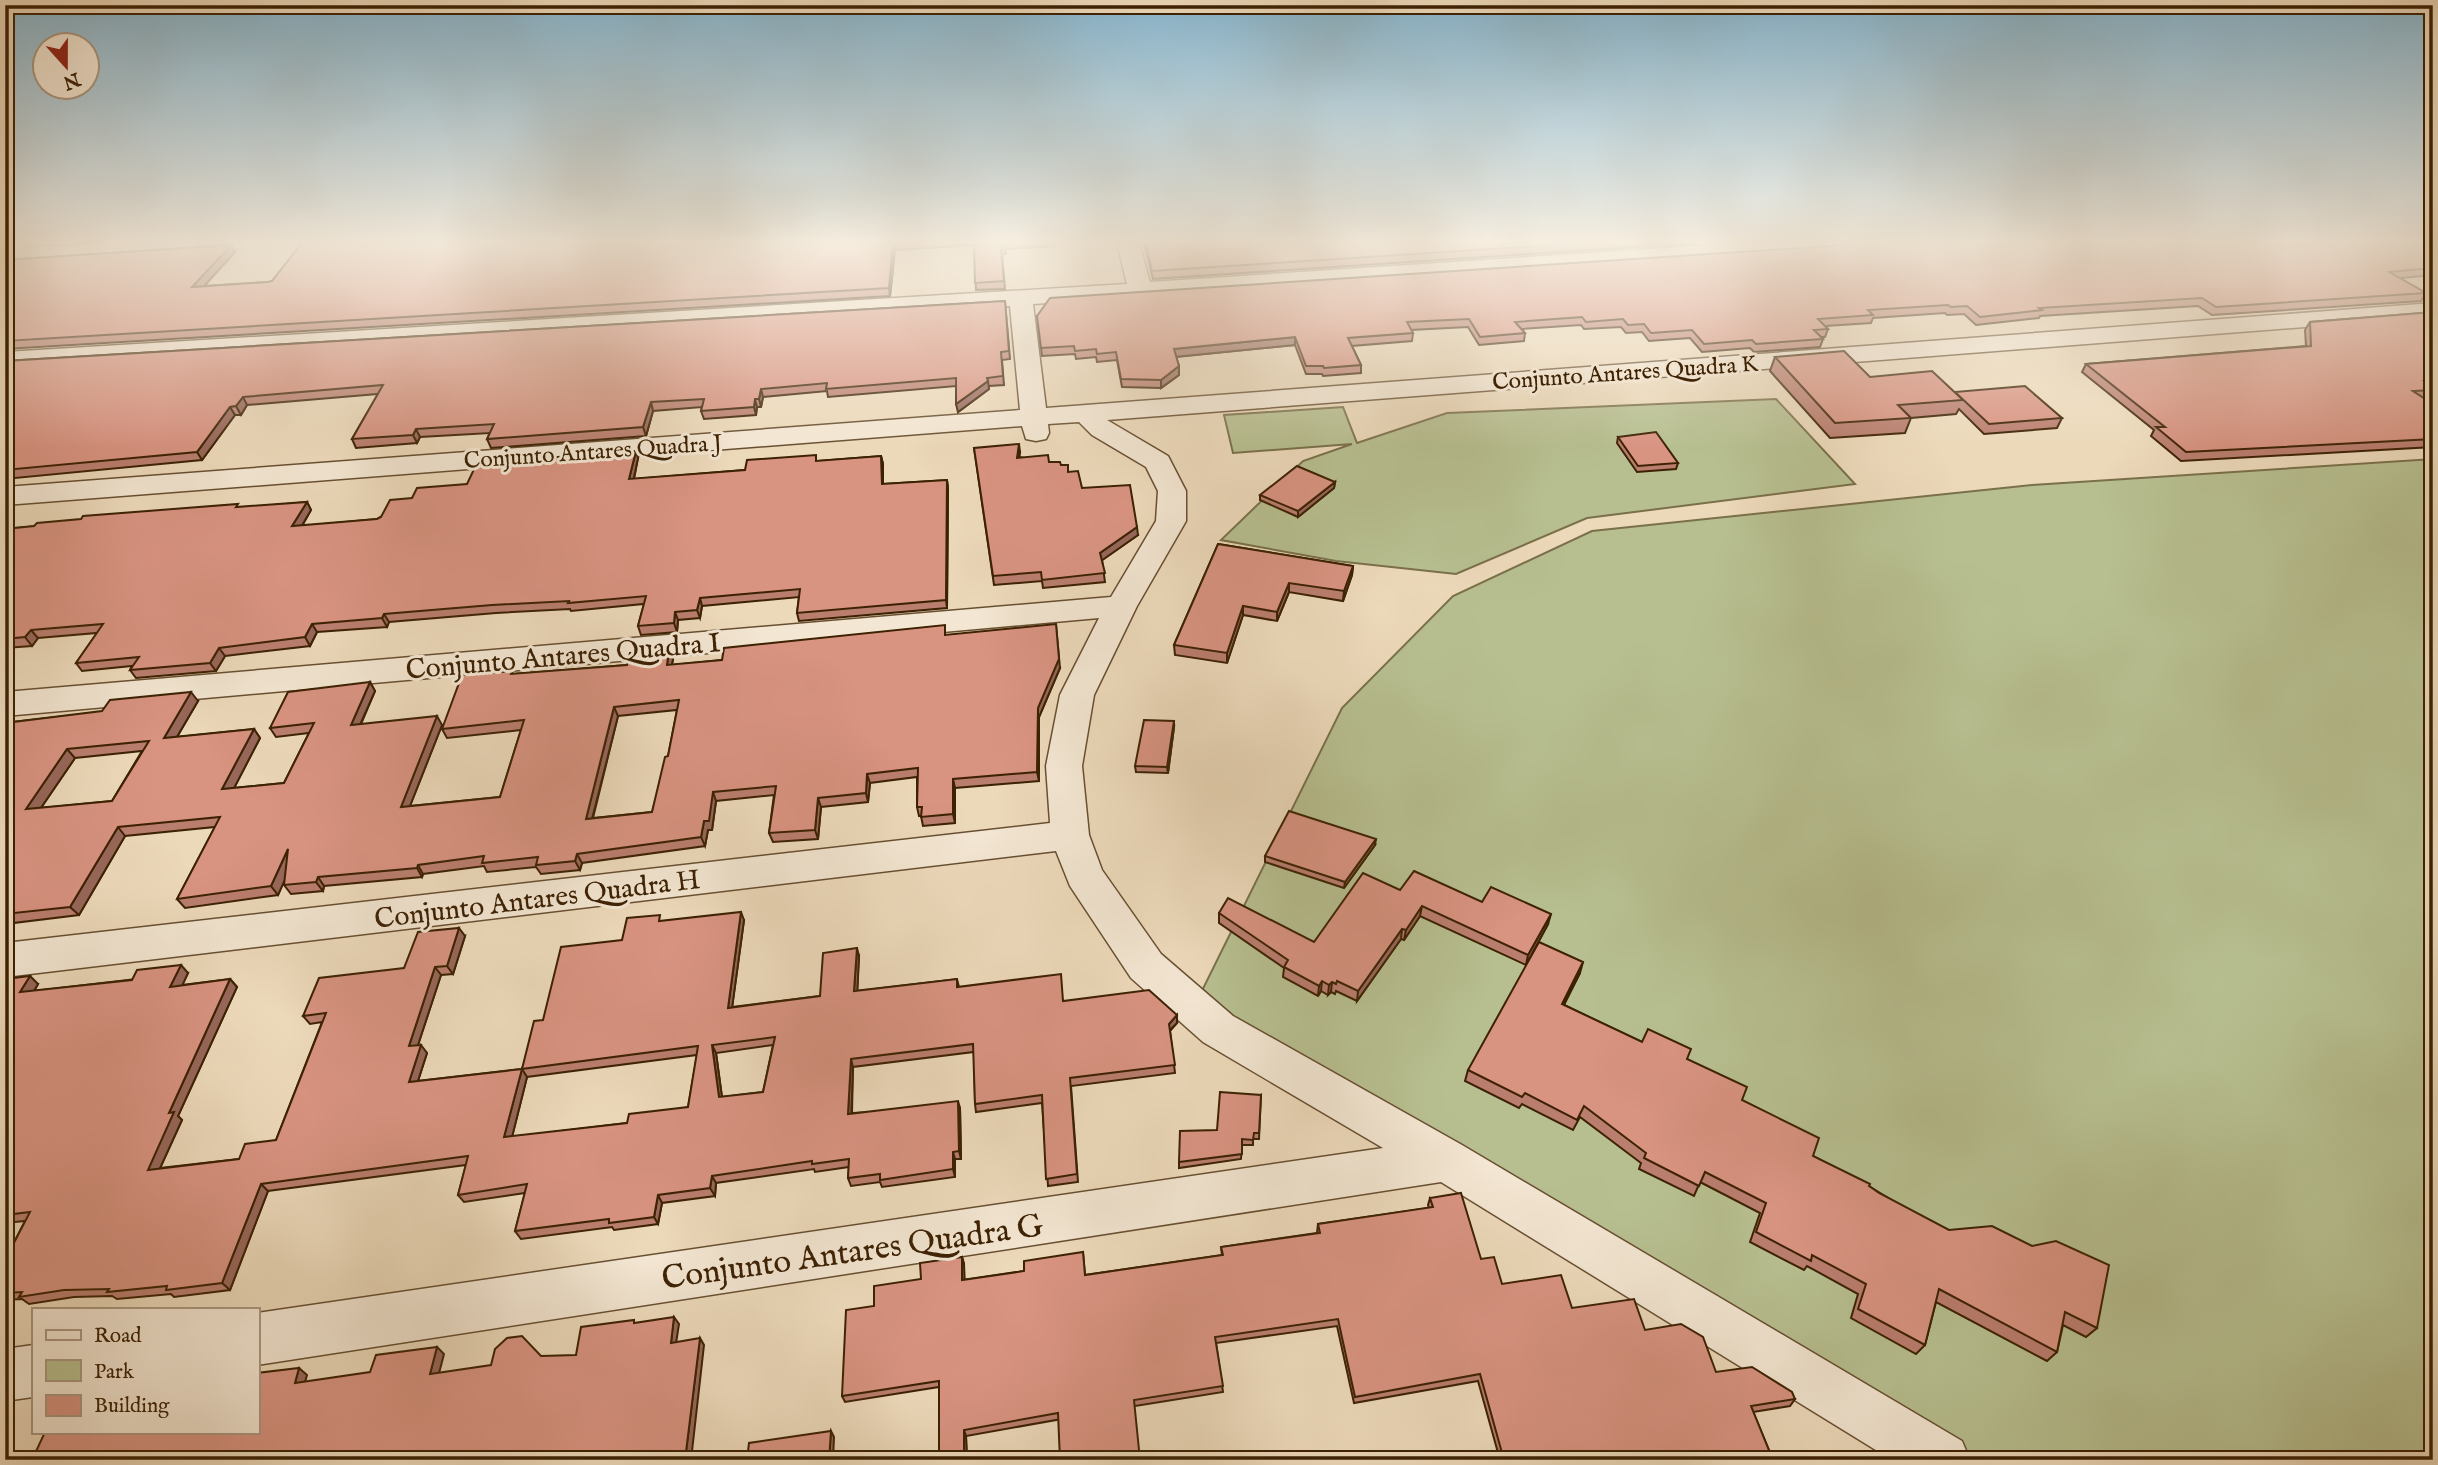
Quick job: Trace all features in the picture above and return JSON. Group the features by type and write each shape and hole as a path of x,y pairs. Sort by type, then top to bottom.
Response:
{"street":[{"path":"5,360 802,311"},
{"path":"1022,311 1035,426"},
{"name":"Conjunto Antares Quadra K","path":"1169,430 1236,402 2415,311"},
{"path":"1093,421 1169,430 1171,521 1121,606 1077,695 1064,766 1070,835 1084,875 1146,966 1218,1029 1446,1160 1943,1460"},
{"name":"Conjunto Antares Quadra J","path":"5,496 353,477 1093,421 1169,430"},
{"name":"Conjunto Antares Quadra J","path":"5,513 353,477"},
{"name":"Conjunto Antares Quadra I","path":"5,704 1121,606"},
{"name":"Conjunto Antares Quadra H","path":"5,960 1070,835"},
{"name":"Conjunto Antares Quadra G","path":"259,1339 1446,1160"},
{"path":"5,1375 32,1371"}],"green space":[{"path":"1776,399 1855,484 1587,518 1456,574 1336,561 1221,540 1303,461 1352,444 1233,453 1224,415 1343,407 1357,443 1447,413"},
{"path":"2433,459 2433,1460 1951,1460 1186,1023 1342,708 1453,596 1592,531 2032,485"}],"building":[{"path":"5,311 499,311 5,341"},
{"path":"832,311 1006,311 1009,351 1001,352 1003,376 987,378 988,381 956,404 956,378 826,389 827,383 761,389 754,407 701,411 704,399 651,402 643,427 487,439 494,424 416,429 413,435 352,439 383,385 243,397 236,406 230,407 197,452 5,470 5,361"},
{"path":"1040,311 1869,311 1873,315 1818,319 1828,329 1814,330 1823,339 1756,344 1752,340 1704,344 1692,330 1651,333 1644,324 1628,325 1623,319 1586,322 1582,317 1515,322 1525,333 1480,337 1469,319 1407,322 1413,333 1348,338 1361,365 1324,368 1306,366 1295,337 1174,349 1179,366 1161,380 1121,379 1116,352 1097,354 1096,349 1075,351 1074,346 1041,348 1037,316"},
{"path":"1973,311 2030,311 1980,317"},
{"path":"2433,312 2433,381 2425,381 2433,386 2433,390 2413,391 2433,404 2433,439 2186,452 2156,427 2165,427 2086,364 2311,346 2310,322"},
{"path":"1844,351 1870,377 1932,371 1963,400 1898,405 1911,418 1835,423 1775,357"},
{"path":"2025,386 2062,418 1989,424 1955,392"},
{"path":"1656,432 1678,463 1638,466 1618,437"},
{"path":"1019,444 1017,458 1048,455 1049,462 1068,465 1068,472 1078,471 1082,488 1130,485 1137,527 1100,553 1105,573 1042,580 1041,572 993,576 974,448"},
{"path":"636,451 629,479 745,470 747,460 816,455 816,461 881,456 882,484 947,480 946,600 797,613 800,589 700,598 697,610 675,612 674,623 638,626 646,596 384,614 382,618 312,624 305,637 219,648 210,663 130,670 139,657 76,663 103,624 31,630 25,637 5,639 5,529 81,519 83,516 238,504 236,507 307,502 292,526 377,519 381,517 390,500 412,498 417,488 467,484 477,463"},
{"path":"1297,466 1335,482 1298,511 1260,495"},
{"path":"1218,544 1353,566 1344,591 1289,583 1277,612 1243,606 1227,653 1174,645"},
{"path":"1056,624 1059,659 1038,708 1037,772 953,779 953,814 921,817 922,807 917,807 918,768 867,774 866,793 818,798 815,830 769,833 776,786 713,792 709,821 704,821 701,837 577,854 575,861 536,865 538,857 482,863 484,856 418,865 417,868 318,877 316,882 284,885 288,849 271,886 177,899 220,817 118,827 70,907 5,914 5,723 102,711 110,700 191,692 164,738 254,729 222,789 284,783 314,723 270,728 288,692 370,682 351,725 437,716 401,807 500,797 524,720 442,729 462,675 627,665 630,653 669,650 667,665 722,660 724,648 945,625 945,635","holes":["679,700 668,756 665,757 652,812 586,819 614,707","149,741 112,801 26,809 67,749"]},
{"path":"1144,720 1174,721 1167,767 1135,766"},
{"path":"1289,811 1376,839 1345,882 1265,856"},
{"path":"1414,871 1482,902 1491,887 1551,914 1528,955 1422,906 1406,930 1402,929 1358,991 1337,981 1336,984 1332,982 1329,985 1322,981 1319,986 1284,967 1288,960 1219,913 1228,898 1314,942 1363,873 1400,890"},
{"path":"741,912 728,1008 820,996 823,953 857,948 854,991 957,979 957,987 1061,974 1063,1001 1149,990 1177,1015 1169,1024 1175,1065 1070,1078 1077,1174 1046,1179 1042,1095 975,1104 973,1044 851,1059 848,1114 958,1101 959,1151 953,1152 953,1169 880,1180 880,1174 848,1178 849,1159 812,1164 812,1161 712,1176 710,1188 658,1195 654,1217 609,1223 609,1219 515,1231 527,1184 458,1195 468,1156 261,1184 222,1283 166,1290 167,1286 107,1292 109,1289 64,1290 19,1297 22,1292 5,1293 5,1260 30,1212 5,1215 5,979 30,976 20,992 132,980 137,970 181,965 170,987 230,979 169,1113 174,1112 148,1170 239,1159 245,1144 276,1140 326,1013 303,1016 319,978 404,968 418,932 459,928 447,966 435,967 409,1046 421,1045 409,1082 522,1069 534,1021 543,1020 561,947 622,940 627,918 660,915 659,921","holes":["775,1037 763,1092 719,1097 712,1045","698,1046 688,1107 629,1114 627,1123 504,1137 522,1069"]},
{"path":"1539,942 1583,962 1562,1004 1642,1042 1648,1029 1691,1049 1687,1059 1747,1087 1742,1100 1819,1138 1813,1156 1870,1184 1869,1186 1879,1193 1949,1230 1992,1226 2032,1246 2056,1241 2109,1265 2097,1328 2065,1312 2057,1352 1939,1289 1925,1345 1858,1309 1866,1284 1812,1255 1811,1261 1756,1232 1766,1203 1705,1172 1699,1186 1644,1158 1646,1153 1584,1106 1577,1120 1525,1093 1522,1097 1468,1070"},
{"path":"1220,1092 1261,1095 1259,1133 1254,1133 1253,1140 1242,1139 1242,1154 1179,1162 1180,1131 1217,1130"},
{"path":"1461,1193 1481,1259 1494,1257 1502,1284 1561,1275 1572,1308 1634,1299 1645,1330 1681,1324 1703,1337 1716,1372 1752,1367 1792,1392 1795,1399 1751,1406 1773,1460 1504,1460 1480,1374 1355,1397 1338,1319 1215,1337 1223,1386 1134,1400 1140,1460 1060,1460 1058,1413 964,1430 964,1460 939,1460 939,1381 842,1396 846,1310 874,1306 874,1286 921,1279 920,1263 962,1257 962,1280 1024,1271 1024,1261 1083,1252 1085,1275 1223,1255 1221,1247 1320,1233 1318,1224 1433,1207 1430,1198"},
{"path":"674,1317 671,1343 700,1338 685,1460 32,1460 44,1434 259,1434 259,1373 299,1368 295,1383 370,1372 376,1355 437,1347 430,1374 491,1365 495,1349 507,1338 522,1336 541,1356 576,1355 581,1327 634,1320 634,1323"},
{"path":"831,1431 829,1460 747,1460 749,1443"},
{"path":"1894,1455 1903,1457 1904,1460 1866,1460"}]}
